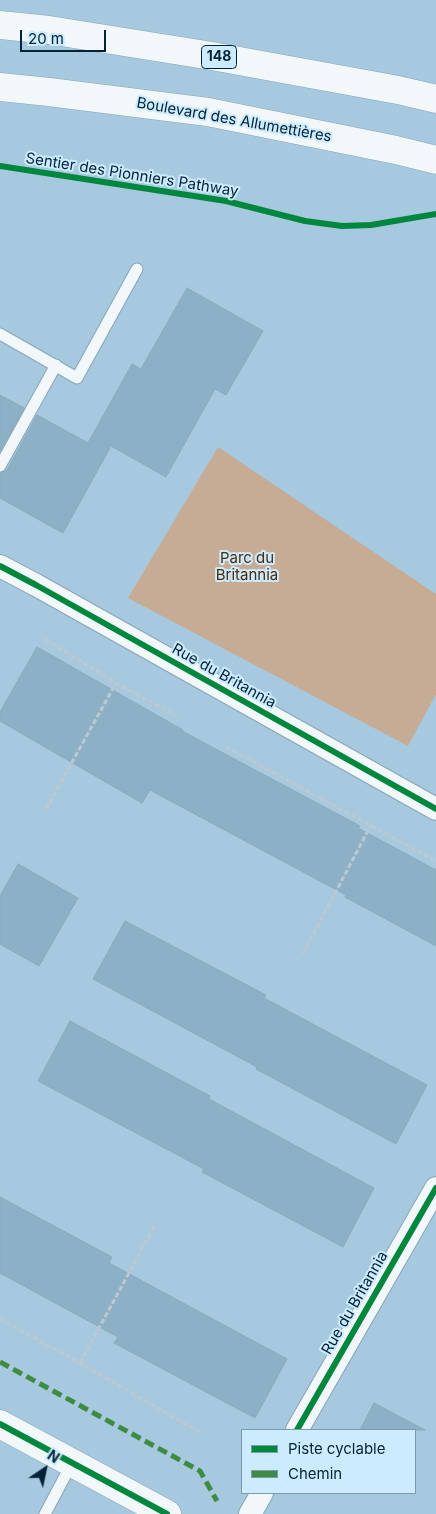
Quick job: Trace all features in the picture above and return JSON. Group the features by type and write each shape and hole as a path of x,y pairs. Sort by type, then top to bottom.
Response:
{"main road":[{"name":"148","path":"0,25 48,30 212,56 398,90 436,99"},
{"name":"Boulevard des Allumettières","path":"0,87 208,112 396,150 436,160"},
{"path":"0,1424 167,1514"}],"street":[{"name":"Rue du Britannia","path":"0,566 436,809"},
{"name":"Rue du Britannia","path":"298,1429 436,1188"},
{"path":"250,1514 261,1494"}],"lane":[{"path":"0,334 78,378 137,269"},
{"path":"0,466 56,364"},
{"path":"44,1514 72,1463"}],"path":[{"path":"45,639 177,716"},
{"path":"46,809 116,682"},
{"path":"226,747 436,860"},
{"path":"303,954 372,826"},
{"path":"80,1363 155,1225"},
{"path":"0,1319 199,1432"}],"green space":[{"name":"Parc du Britannia","path":"218,447 436,594 436,694 408,746 128,598"}],"building":[{"path":"187,288 263,331 226,395 215,389 166,477 111,446 63,533 0,498 0,473 7,470 37,415 88,443 132,364 141,369"},
{"path":"0,395 24,408 0,451"},
{"path":"37,647 182,731 360,826 358,828 436,870 436,946 345,897 346,895 150,790 142,803 0,721 0,712"},
{"path":"18,864 78,898 39,966 0,944 0,896"},
{"path":"125,921 266,995 264,998 427,1085 396,1144 93,979"},
{"path":"70,1021 210,1096 209,1099 374,1188 343,1247 202,1172 204,1169 38,1081"},
{"path":"0,1197 112,1257 109,1263 287,1359 255,1418 114,1343 118,1337 0,1273"},
{"path":"374,1403 425,1430 416,1429 361,1429"}],"marked path":[{"path":"0,1362 200,1471 217,1501"}],"cycle path":[{"name":"Sentier des Pionniers Pathway","path":"0,166 226,201 305,221 342,226 371,225 436,214"},
{"path":"0,566 436,809"},
{"path":"298,1429 436,1188"},
{"path":"0,1424 167,1514"}]}
